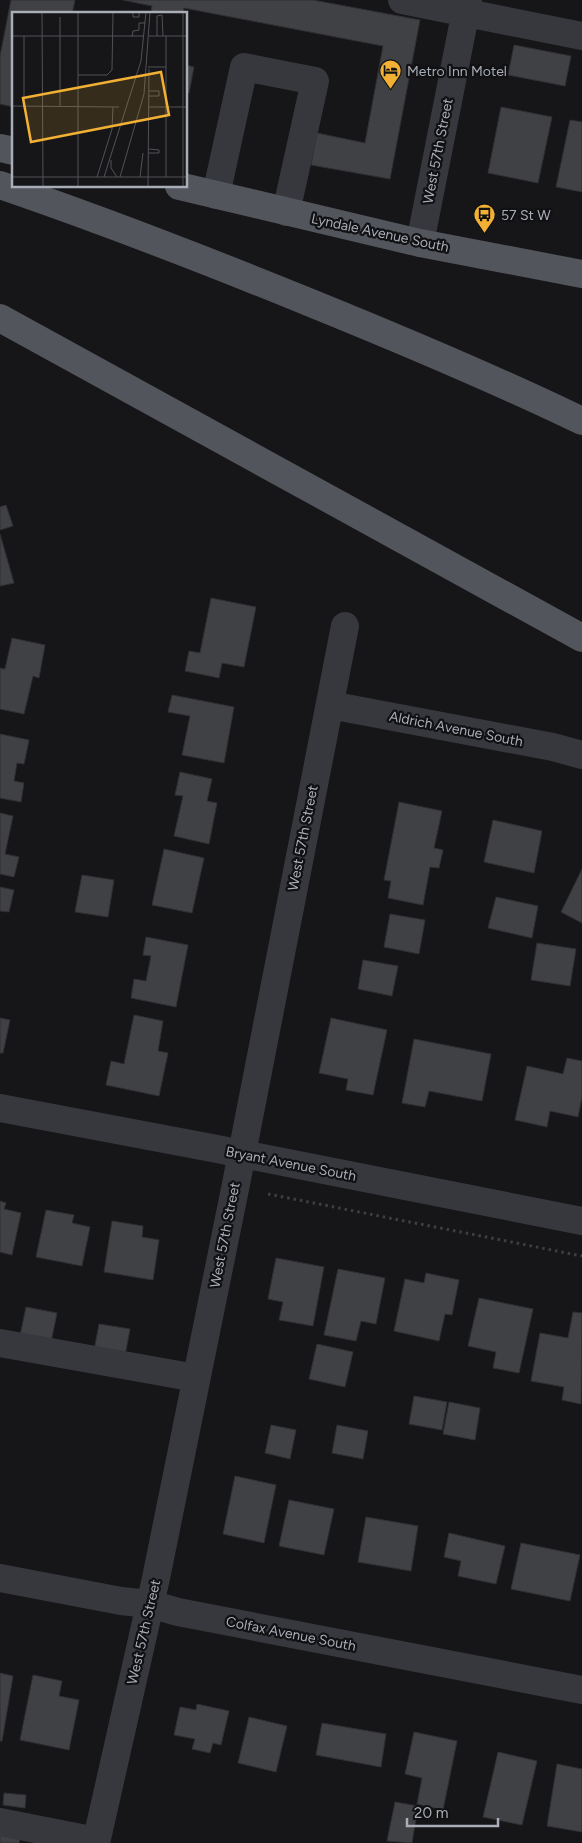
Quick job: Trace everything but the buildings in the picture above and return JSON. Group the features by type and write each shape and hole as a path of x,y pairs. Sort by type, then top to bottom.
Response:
{"main road":[{"path":"0,185 94,218 273,288 530,396 582,421"},
{"name":"Lyndale Avenue South","path":"187,188 420,243 582,274"},
{"path":"0,318 582,638"}],"street":[{"path":"402,0 467,6 582,36"},
{"name":"West 57th Street","path":"420,243 467,6"},
{"path":"216,195 244,67 314,81 286,212"},
{"name":"West 57th Street","path":"96,1842 150,1604 345,626"},
{"name":"Aldrich Avenue South","path":"330,705 544,745 582,754"},
{"name":"Bryant Avenue South","path":"0,1108 582,1221"},
{"path":"0,1343 196,1378"},
{"name":"Colfax Avenue South","path":"0,1578 121,1601 150,1604 178,1612 582,1690"},
{"path":"0,1822 96,1842"}],"path":[{"path":"268,1194 582,1256"}],"place":[{"name":"Metro Inn Motel","path":"391,90"},
{"name":"57 St W","path":"485,234"}]}
